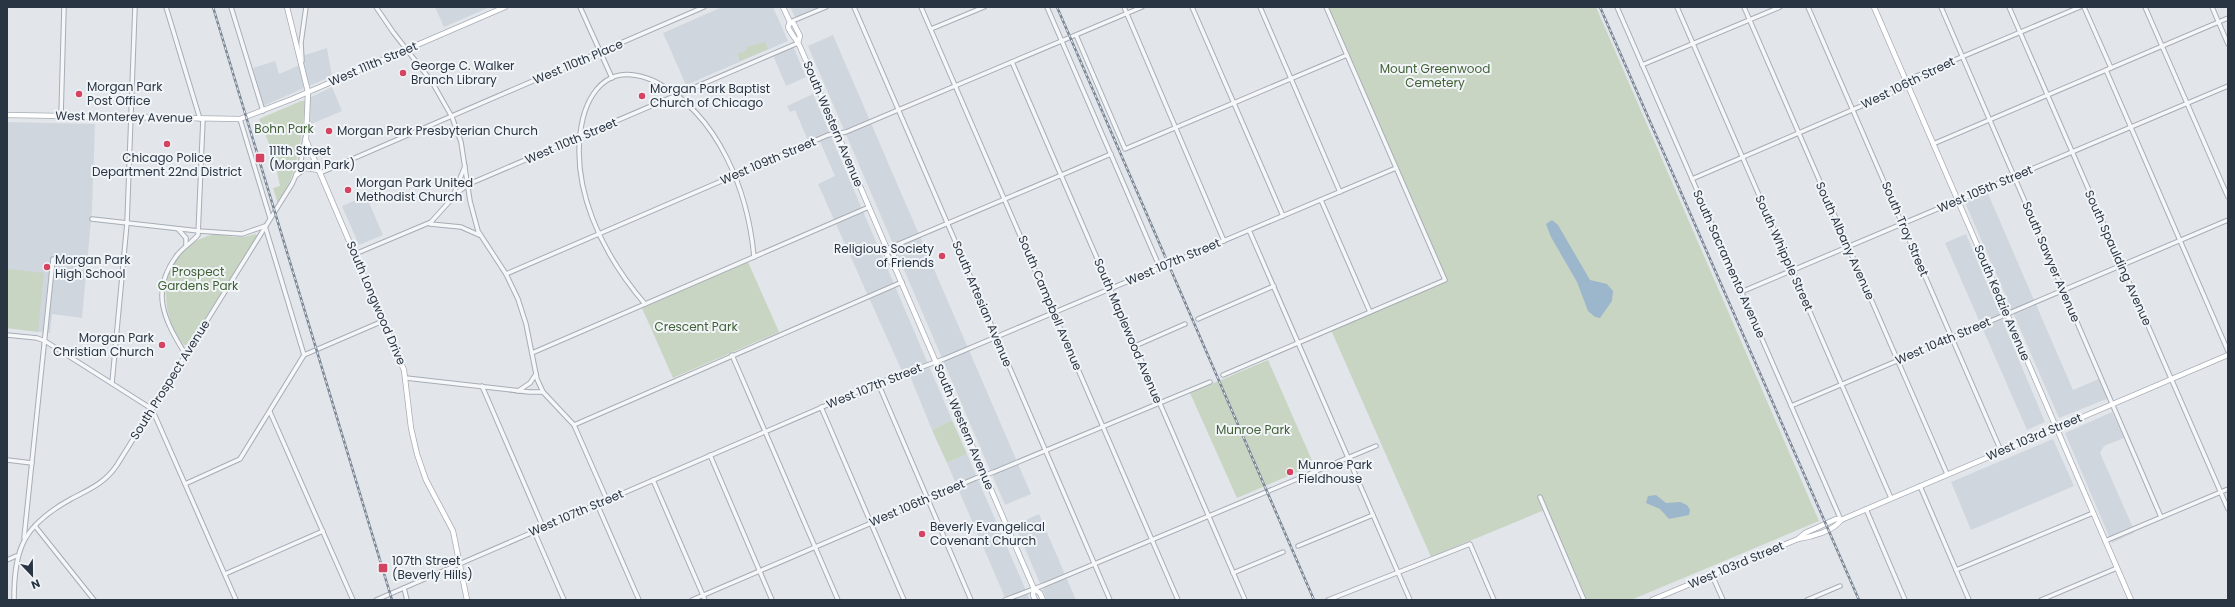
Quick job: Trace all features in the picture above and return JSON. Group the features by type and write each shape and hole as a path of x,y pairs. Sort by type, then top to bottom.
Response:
{"main road":[{"name":"South Longwood Drive","path":"287,7 303,66 308,92 305,134 319,172 355,254 406,378 411,428 417,454 426,480 452,527 466,600"},
{"name":"West 111th Street","path":"240,119 308,92 505,7"},
{"name":"South Western Avenue","path":"783,7 790,22 788,27 790,33 793,39 798,43 838,133 887,249 887,255 902,282 1034,588 1040,593 1043,600"},
{"name":"South Kedzie Avenue","path":"1874,7 2131,600"},
{"name":"West Monterey Avenue","path":"7,115 240,119"},
{"path":"296,175 306,168 319,172"},
{"name":"West 103rd Street","path":"1652,600 1798,538 1808,537 1830,528 1838,524 1841,520 1891,498 2228,355"},
{"name":"South Western Avenue","path":"1034,588 1033,595 1035,600"}],"street":[{"path":"62,116 64,7"},
{"path":"112,383 127,223 135,7"},
{"path":"166,7 202,119 199,231 196,238 186,245 167,272 164,281 162,298 168,325 186,355"},
{"path":"231,7 263,111"},
{"path":"303,66 301,43 306,7"},
{"path":"376,7 437,89 452,117 461,142 472,207 481,238"},
{"path":"580,7 612,78"},
{"name":"West 110th Place","path":"319,172 452,117 704,7"},
{"path":"790,22 826,7"},
{"name":"South Artesian Avenue","path":"854,7 1110,600"},
{"name":"South Campbell Avenue","path":"921,7 1178,600"},
{"path":"931,29 984,7"},
{"path":"1047,7 1160,268"},
{"path":"1124,7 1224,241"},
{"name":"West 109th Street","path":"506,274 828,135 846,132 1142,7"},
{"path":"1192,7 1283,216"},
{"path":"1260,7 1340,192"},
{"path":"1223,375 1445,280 1326,7"},
{"name":"South Sacramento Avenue","path":"1617,7 1841,520"},
{"name":"South Whipple Street","path":"1677,7 1891,498"},
{"name":"South Albany Avenue","path":"1744,7 1947,474"},
{"path":"1642,65 1780,7"},
{"name":"South Troy Street","path":"1808,7 2001,451"},
{"name":"South Sawyer Avenue","path":"1941,7 2161,517"},
{"name":"South Spaulding Avenue","path":"2009,7 2228,509"},
{"name":"West 106th Street","path":"1692,179 1902,88 1912,78 2080,7"},
{"path":"2084,7 2111,68"},
{"path":"2145,7 2228,197"},
{"path":"2212,7 2228,44"},
{"path":"1933,144 2228,18"},
{"path":"1076,35 1125,149 1347,55"},
{"name":"West 110th Street","path":"355,254 427,224 469,184 580,138 798,43"},
{"name":"South Maplewood Avenue","path":"1012,62 1244,600"},
{"path":"2106,70 2228,351"},
{"path":"645,304 620,272 600,234 584,191 580,138 584,113 592,96 603,83 612,78 629,75 644,77 678,95 693,110 714,137 735,175 749,218 754,256"},
{"name":"West 105th Street","path":"1741,292 2228,86"},
{"path":"240,119 270,218"},
{"name":"South Prospect Avenue","path":"14,600 16,556 24,539 35,526 58,507 102,483 117,465 296,175 305,134"},
{"path":"887,249 1111,154"},
{"path":"452,199 465,165"},
{"name":"West 107th Street","path":"379,599 821,407 878,383 936,362 1396,168"},
{"path":"1321,200 1370,312"},
{"path":"532,353 869,207"},
{"path":"92,219 199,231 242,234 265,226 304,355"},
{"name":"West 104th Street","path":"1791,406 2228,220"},
{"path":"427,224 461,227 473,231 481,238 506,274 518,299 536,374 543,392 574,425 607,500"},
{"path":"175,228 184,234 186,245"},
{"path":"1249,230 1410,600"},
{"path":"24,539 53,259"},
{"path":"574,425 902,282"},
{"path":"1198,319 1274,286"},
{"path":"185,484 240,459 304,355 383,321"},
{"path":"1135,346 1185,324"},
{"path":"7,335 37,338 45,341 152,410 236,600"},
{"path":"732,355 838,600"},
{"path":"518,391 530,382 536,374"},
{"path":"406,378 518,391 543,392"},
{"name":"West 106th Street","path":"692,600 928,498 1046,451 1210,382"},
{"path":"878,383 971,600"},
{"path":"482,386 543,527"},
{"path":"821,407 904,600"},
{"path":"270,412 353,600"},
{"path":"1005,600 1095,564 1376,446"},
{"path":"710,455 772,600"},
{"path":"7,460 32,462"},
{"path":"653,480 705,600"},
{"path":"1920,486 1969,600"},
{"path":"2105,541 2228,488"},
{"path":"1540,497 1584,600"},
{"path":"597,504 639,600"},
{"path":"1866,509 1905,600"},
{"path":"1956,570 2093,513"},
{"path":"1298,546 1373,515"},
{"path":"35,526 94,600"},
{"path":"225,574 323,531"},
{"path":"534,531 564,600"},
{"path":"1328,600 1397,571 1470,544 1494,600"},
{"path":"1233,573 1283,552"},
{"path":"7,560 16,556"},
{"path":"2041,600 2117,568"},
{"path":"1712,575 1723,600"},
{"path":"1806,600 1840,586"},
{"path":"404,588 407,600"}],"shaded area":[{"path":"435,7 490,7 444,27"},
{"path":"722,7 773,7 788,41 686,85 663,33"},
{"path":"790,7 820,7 821,9 796,19"},
{"path":"833,35 1031,494 1005,505 808,46"},
{"path":"793,46 806,77 786,86 773,55"},
{"path":"327,48 332,76 263,106 253,68 275,61 279,74 302,64 302,56"},
{"path":"332,87 342,111 304,127 303,101"},
{"path":"813,94 952,420 932,430 910,376 905,378 818,184 835,176 819,139 809,143 795,110 790,112 787,106"},
{"name":"Morgan Park High School","path":"7,122 95,124 92,210 82,318 52,314 50,333 7,328"},
{"path":"1986,189 2073,390 2101,378 2109,398 2059,418 1963,198"},
{"path":"366,196 383,235 359,245 342,206"},
{"path":"1966,234 2045,422 2027,430 1945,243"},
{"path":"2112,412 2124,438 2104,446 2100,453 2135,532 2112,543 2065,433"},
{"path":"2053,439 2074,486 1971,530 1951,482"},
{"path":"967,454 1030,600 1006,600 947,463"},
{"path":"1039,514 1076,600 1047,600 1015,525"}],"green space":[{"name":"Mount Greenwood Cemetery","path":"1328,7 1596,7 1819,521 1631,600 1587,600 1547,509 1431,557 1331,330 1447,281"},
{"path":"765,42 768,49 740,61 737,54 747,50 746,47"},
{"name":"Bohn Park","path":"304,101 305,107 298,157 290,181 278,204 273,188 280,186 277,172 278,166 259,119"},
{"name":"Prospect Gardens Park","path":"256,234 257,237 190,342 188,345 184,345 175,331 169,316 166,300 167,285 171,270 178,256 190,245 205,237 217,235 238,237"},
{"name":"Crescent Park","path":"748,262 779,332 673,378 642,308"},
{"path":"7,269 44,273 38,332 7,328"},
{"name":"Munroe Park","path":"1268,360 1314,465 1237,498 1190,393"},
{"path":"952,420 967,454 947,463 932,430"}],"water":[{"path":"1552,220 1558,225 1590,280 1607,284 1613,291 1612,301 1600,318 1595,317 1588,311 1577,282 1551,237 1546,224"},
{"path":"1656,495 1666,503 1680,502 1687,505 1690,510 1689,515 1669,519 1660,509 1646,503 1648,496"}],"railway":[{"path":"213,7 392,600"},
{"path":"1057,7 1314,600"},
{"path":"1600,7 1859,600"}],"place":[{"name":"George C. Walker Branch Library","path":"403,73"},
{"name":"Morgan Park Post Office","path":"79,94"},
{"name":"Morgan Park Baptist Church of Chicago","path":"642,96"},
{"name":"Morgan Park Presbyterian Church","path":"329,131"},
{"name":"Chicago Police Department 22nd District","path":"167,144"},
{"name":"111th Street (Morgan Park)","path":"260,158"},
{"name":"Morgan Park United Methodist Church","path":"348,190"},
{"name":"Religious Society of Friends","path":"942,256"},
{"name":"Morgan Park High School","path":"47,267"},
{"name":"Morgan Park Christian Church","path":"162,345"},
{"name":"Munroe Park Fieldhouse","path":"1290,472"},
{"name":"Beverly Evangelical Covenant Church","path":"922,534"},
{"name":"107th Street (Beverly Hills)","path":"383,568"}]}
